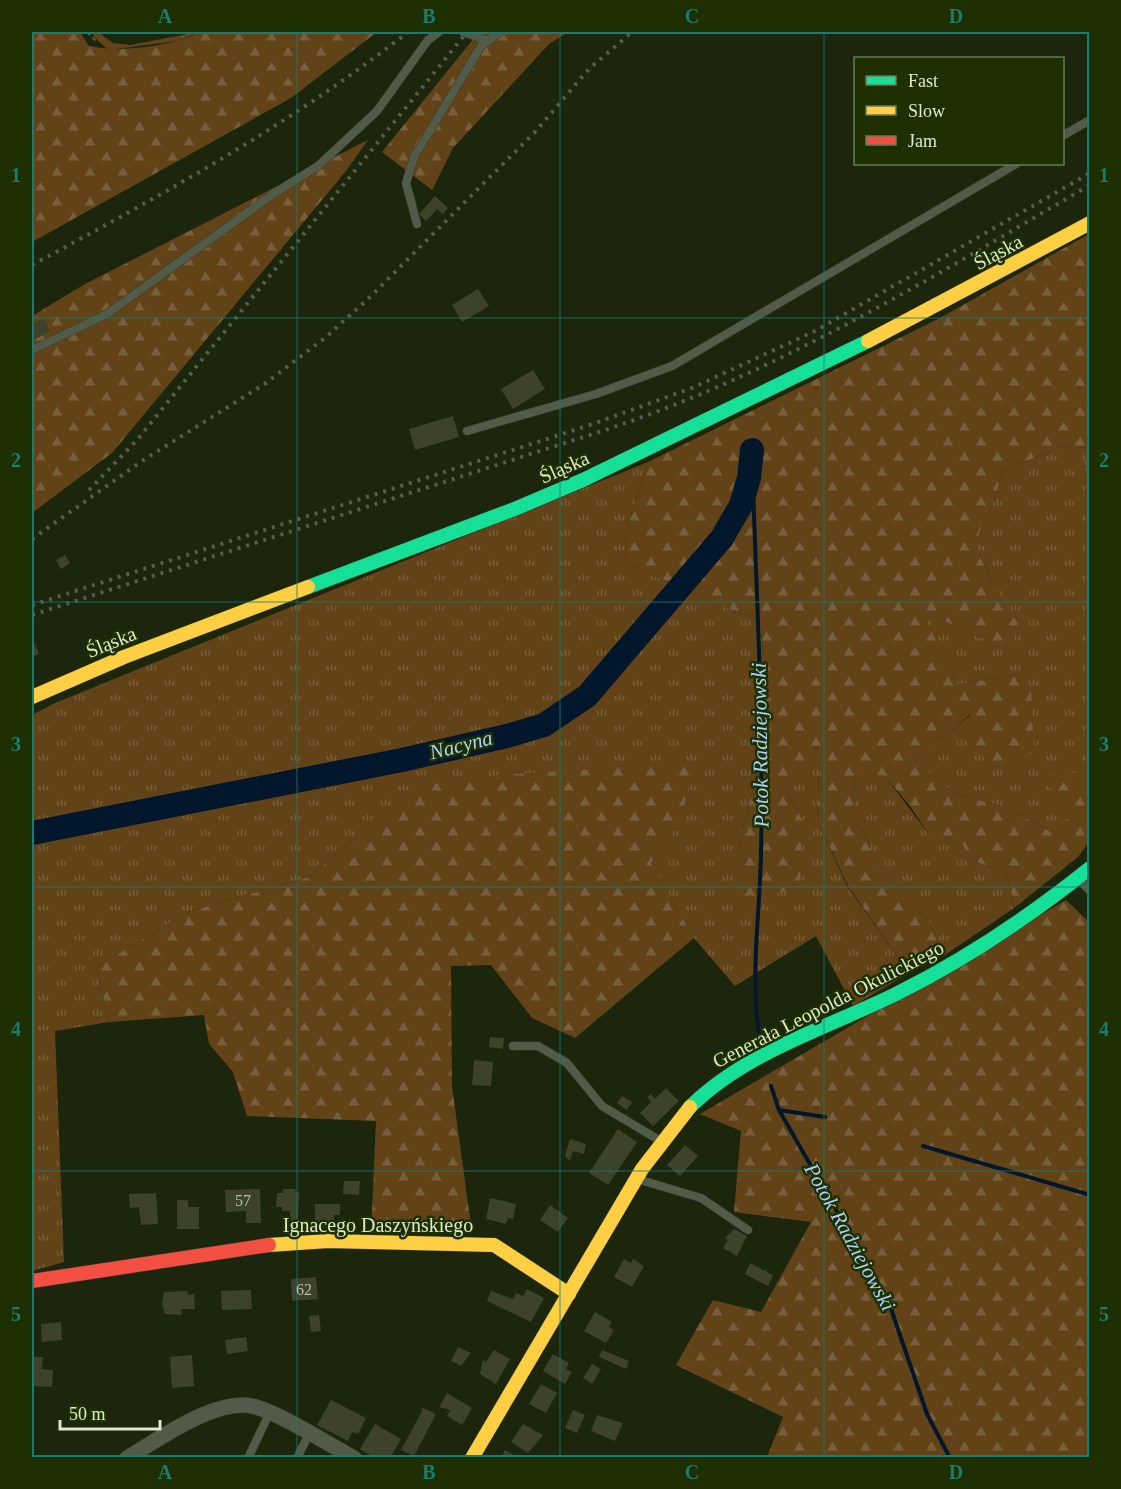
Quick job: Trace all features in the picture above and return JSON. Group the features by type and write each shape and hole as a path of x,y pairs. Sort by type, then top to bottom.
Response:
{"street":[{"name":"Śląska","path":"32,697 124,657 517,508 605,470 917,317 1089,223"},
{"name":"Generała Leopolda Okulickiego","path":"472,1458 636,1179 661,1140 690,1106 727,1076 949,966 1010,927 1089,868"},
{"name":"Ignacego Daszyńskiego","path":"32,1281 252,1246 328,1240 494,1245 569,1294"},
{"path":"127,1458 206,1413 236,1405 255,1406 354,1458"}],"lane":[{"path":"32,350 107,314 265,199 318,166 377,111 428,40 439,32"},
{"path":"463,32 486,40"},
{"path":"417,224 406,192 410,166 486,40 500,32"},
{"path":"1064,135 1089,120"},
{"path":"467,431 596,394 672,366 1014,165"},
{"path":"1078,878 1089,891"},
{"path":"513,1046 538,1046 567,1063 602,1106 661,1140"},
{"path":"636,1179 701,1198 748,1230"},
{"path":"248,1458 269,1414"},
{"path":"297,1458 309,1434"}],"path":[{"path":"87,32 97,42"},
{"path":"1084,453 1089,491"}],"green space":[{"path":"32,32 80,32 88,45 99,48 128,49 160,45 198,32 377,32 291,98 32,242"},
{"path":"93,32 98,32 113,43 130,45 198,32 177,41 108,50 94,37"},
{"path":"479,32 568,32 549,44 453,148 432,190 382,152"},
{"path":"368,140 346,171 112,453 32,513 32,316 85,284"},
{"path":"1089,234 1089,448 1062,446 1003,471 994,501 979,533 979,554 992,582 1018,624 1013,646 981,638 921,610 958,685 1017,674 1031,688 1034,752 1008,767 970,751 970,714 953,730 911,757 953,793 1008,808 1051,832 1073,814 1043,779 1065,768 1089,784 1089,842 1078,857 1014,908 1007,873 973,861 955,833 936,845 910,806 885,776 855,775 853,816 864,833 875,862 926,917 945,955 909,973 848,886 817,820 819,770 808,760 786,792 802,820 800,886 742,905 736,855 764,746 762,621 714,603 626,563 625,534 648,462 940,318"},
{"path":"1062,446 1089,448 1089,784 1065,768 1079,814 1051,832 1008,808 953,793 911,757 953,730 1017,674 958,685 920,609 981,638 992,582 979,553 979,533 994,501 1003,471"},
{"path":"648,462 625,534 626,563 714,603 762,621 764,746 736,855 802,820 786,792 808,759 819,770 817,820 847,886 909,973 853,1006 816,936 735,986 694,938 651,863 681,820 359,835 309,877 188,912 96,967 109,1022 55,1031 64,1262 32,1271 32,715 55,703"},
{"path":"694,762 681,820 651,863 694,938 575,1038 532,1018 491,965 451,966 452,1086 472,1233 371,1233 376,1121 247,1116 233,1072 209,1044 204,1015 109,1022 96,967 188,912 309,877 359,835 443,779"},
{"path":"855,774 885,776 936,844 955,832 973,861 1007,873 1014,908 945,955 926,917 875,862 864,833 853,816"},
{"path":"1066,900 1090,923 1089,1457 767,1457 783,1417 676,1365 713,1300 761,1312 811,1222 734,1212 741,1131 700,1114"}],"building":[{"path":"435,196 448,208 443,214 437,209 426,221 419,214"},
{"path":"478,289 489,306 462,322 452,305"},
{"path":"43,318 50,331 32,341 32,325"},
{"path":"533,370 545,389 513,409 501,389"},
{"path":"453,416 459,437 415,450 409,429"},
{"path":"65,555 70,563 61,569 56,560"},
{"path":"34,642 39,654 32,657 32,643"},
{"path":"490,1037 504,1038 503,1049 489,1047"},
{"path":"474,1060 493,1062 491,1086 472,1085"},
{"path":"666,1088 679,1101 653,1126 640,1113 651,1102 647,1097 651,1094 655,1099"},
{"path":"622,1096 632,1102 627,1110 617,1103"},
{"path":"618,1129 637,1142 608,1185 589,1173"},
{"path":"570,1139 586,1144 584,1154 573,1151 570,1161 565,1156"},
{"path":"685,1145 698,1156 680,1176 667,1165"},
{"path":"344,1181 360,1181 359,1195 343,1194"},
{"path":"260,1189 261,1223 246,1223 246,1211 226,1212 225,1190"},
{"path":"283,1189 296,1189 295,1192 299,1192 298,1220 290,1220 290,1211 282,1211 282,1207 276,1207 277,1193 283,1193"},
{"path":"156,1193 158,1224 141,1225 139,1207 130,1208 129,1194"},
{"path":"490,1198 516,1204 513,1219 508,1218 506,1224 486,1219"},
{"path":"177,1200 188,1200 188,1207 199,1207 199,1229 177,1229"},
{"path":"315,1204 340,1204 340,1215 334,1215 334,1224 315,1224"},
{"path":"550,1205 568,1218 558,1232 540,1220"},
{"path":"734,1229 747,1236 737,1256 723,1248 728,1240 725,1238"},
{"path":"624,1259 631,1263 633,1259 644,1266 632,1287 614,1277"},
{"path":"750,1263 765,1271 766,1268 767,1272 773,1275 768,1286 745,1274"},
{"path":"316,1277 318,1299 292,1301 291,1279"},
{"path":"527,1289 544,1298 531,1322 487,1301 491,1291 513,1299 516,1293 523,1296"},
{"path":"251,1290 252,1309 222,1310 221,1291"},
{"path":"187,1291 188,1295 194,1294 195,1309 181,1309 182,1315 165,1314 162,1303 164,1292"},
{"path":"595,1312 612,1322 609,1327 614,1330 606,1343 584,1331"},
{"path":"319,1315 321,1331 311,1332 309,1316"},
{"path":"61,1322 62,1340 42,1342 41,1324"},
{"path":"246,1337 248,1351 227,1354 225,1340"},
{"path":"458,1347 471,1353 461,1366 451,1361"},
{"path":"494,1350 510,1359 496,1384 480,1374 483,1360 486,1362"},
{"path":"602,1350 629,1361 626,1369 599,1357"},
{"path":"553,1354 569,1363 566,1369 572,1372 565,1384 543,1371"},
{"path":"192,1355 194,1386 172,1388 170,1357"},
{"path":"33,1357 43,1357 42,1369 53,1370 52,1387 32,1386"},
{"path":"592,1364 601,1369 592,1384 583,1378"},
{"path":"541,1384 557,1393 546,1413 529,1404"},
{"path":"447,1393 472,1408 462,1425 447,1416 450,1410 439,1407"},
{"path":"331,1400 366,1418 358,1434 352,1432 348,1441 317,1425"},
{"path":"421,1407 436,1414 414,1456 401,1450 422,1411"},
{"path":"573,1410 585,1415 577,1433 565,1428"},
{"path":"597,1415 623,1423 615,1441 591,1431"},
{"path":"375,1424 401,1439 390,1458 375,1458 360,1449"},
{"path":"523,1424 543,1435 528,1453 511,1442"},
{"path":"505,1450 514,1455 518,1458 501,1458"}],"waterway":[{"name":"Nacyna","path":"32,833 402,760 507,736 544,725 587,696 722,538 741,505 749,478 752,450"},
{"name":"Potok Radziejowski","path":"752,456 761,754 761,853 755,966 759,1034"},
{"name":"Potok Radziejowski","path":"771,1086 779,1110 889,1303 927,1414 950,1458"},
{"path":"779,1110 825,1117"},
{"path":"923,1146 1090,1195"}],"railway":[{"path":"32,265 177,185 272,128 364,66 408,32"},
{"path":"89,490 137,440 467,32"},
{"path":"32,539 142,461 266,383 326,337 370,297 535,132 589,69 632,32"},
{"path":"32,605 587,426 692,388 815,331 1090,173"},
{"path":"32,615 667,408 792,352 852,321 1090,185"}],"traffic: fast":[{"path":"308,587 517,508 583,480 868,341"},
{"path":"690,1107 712,1088 761,1056 896,994 972,952 1044,903 1090,868"}],"traffic: slow":[{"path":"868,341 1090,223"},
{"path":"32,697 124,657 308,587"},
{"path":"472,1458 642,1169 690,1107"},
{"path":"269,1245 328,1241 494,1245 569,1294"}],"traffic: jam":[{"path":"32,1281 269,1245"}]}
